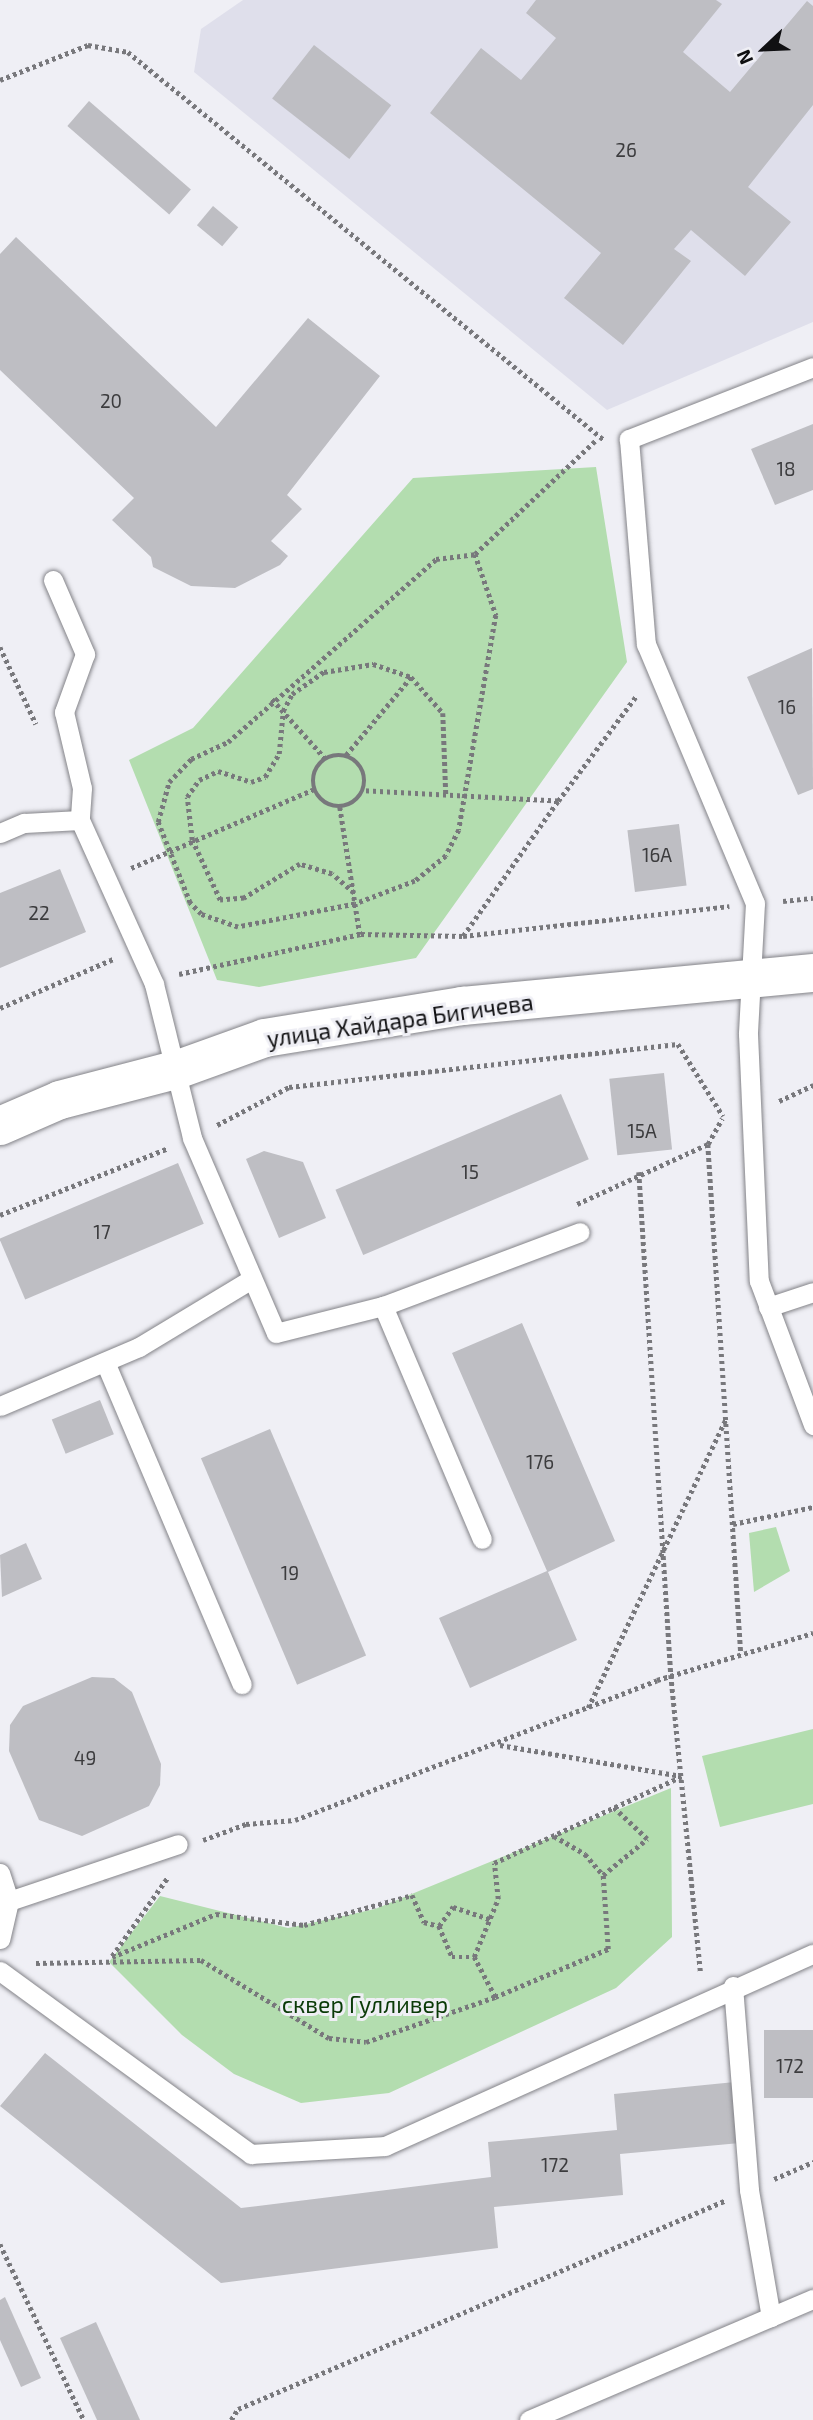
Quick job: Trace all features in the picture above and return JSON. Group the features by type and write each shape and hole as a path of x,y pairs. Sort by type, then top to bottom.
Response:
{"street":[{"name":"улица Хайдара Бигичева","path":"0,1126 60,1100 179,1069 265,1038 463,1006 813,973"}],"lane":[{"path":"813,367 629,439 646,644 755,903 751,980 759,1281 813,1425"},
{"path":"53,580 85,654 64,712 82,788 80,820 137,948 179,1069 192,1138 250,1280 276,1334 383,1306 580,1232"},
{"path":"0,833 24,823 80,820"},
{"path":"0,1406 105,1362 250,1280"},
{"path":"768,1307 813,1292"},
{"path":"383,1306 482,1539"},
{"path":"105,1362 242,1684"},
{"path":"9,1901 185,1844"},
{"path":"0,1873 9,1901 0,1939"},
{"path":"0,1971 251,2154 385,2146 704,1999 813,1954"},
{"path":"733,1986 750,2190 771,2317"},
{"path":"529,2420 813,2299"}],"path":[{"path":"0,80 88,45 128,52 597,439 629,439"},
{"path":"475,554 496,615 461,795 458,830 446,856 415,881 355,904 225,925 190,903 158,822 169,782 191,759 228,742 272,699 436,559 475,554 597,439"},
{"path":"354,893 332,874 300,864 244,898 220,900 192,840 185,809 193,789 218,771 251,782 265,777 279,754 283,711 307,681 348,665 393,667 411,677 443,713 446,795"},
{"path":"463,936 656,669"},
{"path":"314,789 313,777 325,758 346,755 411,677"},
{"path":"272,699 325,758"},
{"path":"346,755 364,771 364,791"},
{"path":"107,880 169,849 314,789"},
{"path":"314,789 340,807 360,934"},
{"path":"340,807 364,791 558,801"},
{"path":"0,1008 148,943 180,976 256,953 360,934 463,936 813,898"},
{"path":"0,1215 192,1138 289,1087 678,1044 723,1117"},
{"path":"708,1144 741,1654"},
{"path":"580,1232 575,1205 639,1172 671,1675 704,1999"},
{"path":"588,1708 726,1419"},
{"path":"733,1524 813,1507"},
{"path":"112,1957 185,1844 246,1824 295,1820 498,1745 671,1675 813,1633"},
{"path":"498,1745 682,1776"},
{"path":"474,1957 498,1899 494,1863 682,1776"},
{"path":"603,1875 648,1839 613,1807"},
{"path":"28,1964 112,1957 201,1960 329,2038 366,2042 495,1997 608,1949 603,1875 585,1854 553,1835"},
{"path":"112,1957 216,1914 304,1924 412,1895 424,1922 439,1926"},
{"path":"439,1926 453,1907 490,1919"},
{"path":"439,1926 452,1957 474,1957"},
{"path":"474,1957 495,1997"},
{"path":"231,2420 238,2409 813,2162"},
{"path":"0,2244 84,2420"}],"shaded area":[{"path":"243,0 813,0 813,322 607,410 194,72 201,29"}],"green space":[{"path":"596,467 627,662 416,958 259,987 217,980 129,760 193,728 413,478"},
{"path":"776,1527 790,1571 754,1592 749,1533"},
{"path":"813,1729 813,1804 720,1827 702,1756"},
{"name":"сквер Гулливер","path":"671,1788 672,1937 616,1988 389,2093 301,2103 234,2074 182,2035 109,1962 160,1896 288,1928 375,1909"}],"building":[{"path":"536,0 716,0 722,4 683,52 730,92 807,1 813,6 813,105 748,187 791,222 745,276 691,230 674,249 691,261 623,345 564,298 601,253 430,113 481,48 521,80 556,38 526,13"},
{"path":"314,45 391,105 349,159 272,99"},
{"path":"89,101 191,190 169,214 67,126"},
{"path":"213,206 238,227 222,246 197,225"},
{"path":"16,237 216,427 308,318 380,376 287,495 302,509 271,541 288,556 280,565 235,588 191,586 153,567 151,557 112,520 134,498 0,370 0,254"},
{"path":"813,424 813,490 775,505 751,449"},
{"path":"812,648 813,789 798,795 747,677"},
{"path":"679,824 687,886 635,892 627,830"},
{"path":"60,869 86,932 0,968 0,893"},
{"path":"664,1073 672,1150 617,1155 609,1079"},
{"path":"561,1094 589,1159 363,1255 335,1190"},
{"path":"264,1151 303,1162 326,1218 279,1238 246,1159"},
{"path":"178,1163 204,1224 25,1300 0,1239"},
{"path":"522,1323 615,1541 548,1572 577,1640 470,1688 439,1618 547,1571 452,1353"},
{"path":"100,1400 114,1434 66,1454 52,1419"},
{"path":"270,1429 366,1655 297,1685 201,1458"},
{"path":"26,1543 42,1579 2,1597 0,1555"},
{"path":"92,1677 114,1678 132,1692 161,1764 160,1785 149,1806 82,1836 39,1820 9,1751 10,1725 23,1706"},
{"path":"764,2030 813,2030 813,2098 764,2098"},
{"path":"45,2053 241,2208 491,2177 488,2142 617,2130 614,2094 735,2082 740,2143 620,2154 623,2195 494,2207 498,2248 221,2283 0,2106"},
{"path":"5,2297 41,2378 21,2387 0,2340 0,2300"},
{"path":"96,2322 140,2420 97,2420 60,2338"}]}
